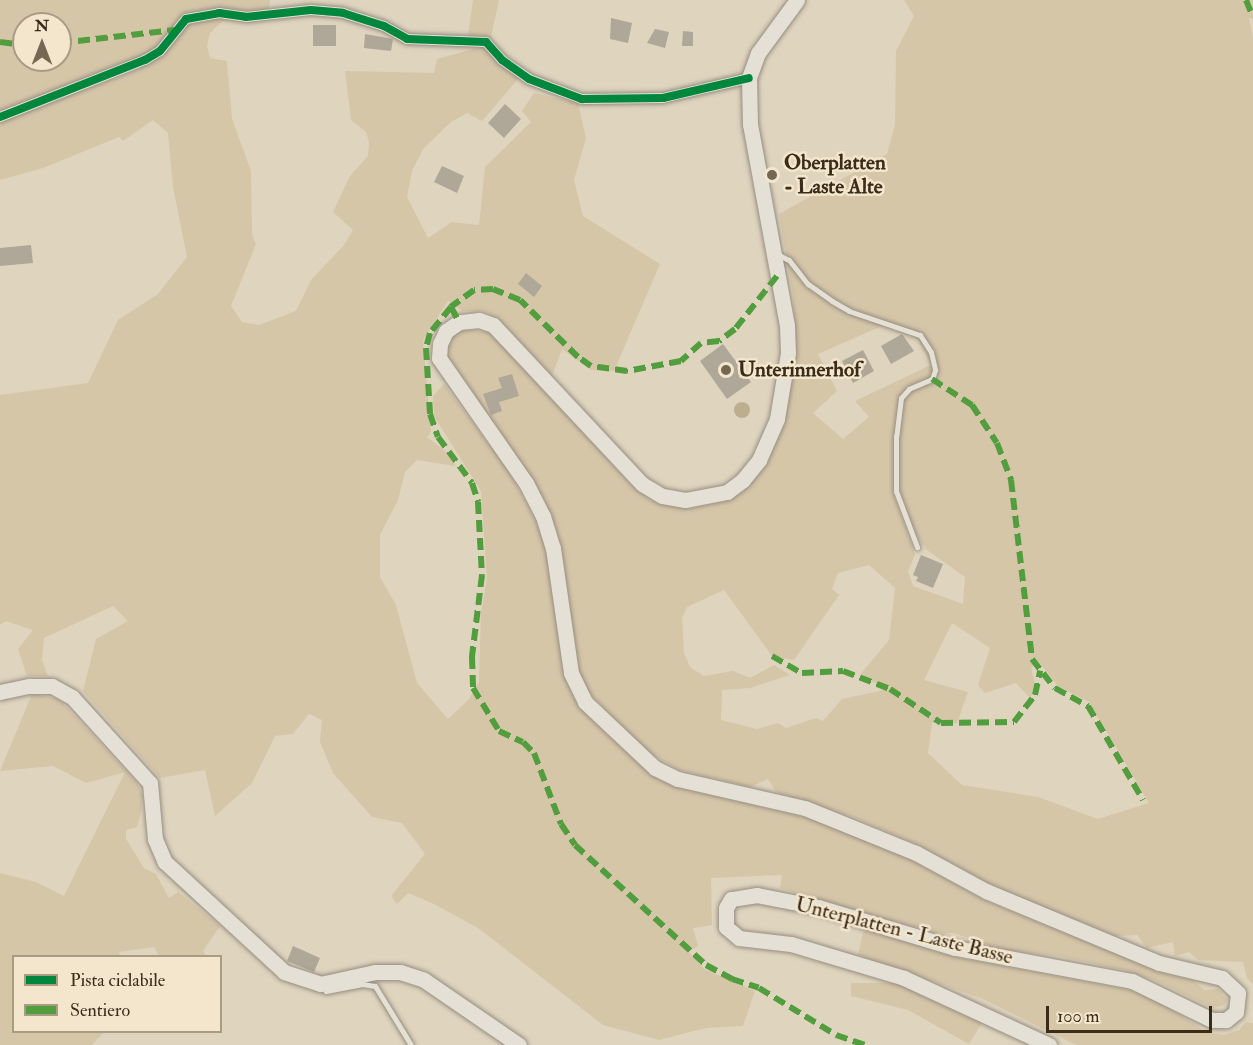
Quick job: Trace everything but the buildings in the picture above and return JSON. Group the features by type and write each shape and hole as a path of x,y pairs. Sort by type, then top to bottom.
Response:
{"main road":[{"path":"773,251 750,124 749,78 758,53 797,0"},
{"name":"Unterplatten - Laste Basse","path":"773,251 788,353 777,419 759,460 743,480 727,492 706,498 662,496 642,484 493,325 479,320 459,321 446,331 440,344 439,358 447,373 526,483 543,516 553,548 571,673 585,702 655,768 678,779 805,808 916,853 986,891 1148,958 1222,978 1238,993 1236,1012 1226,1020 1212,1020 1132,981 955,948 818,907 757,895 731,900 726,908 726,927 739,938 791,944 904,978 1049,1045"},
{"path":"0,692 29,686 52,686 72,697 150,783 155,839 165,862 284,972 320,984 375,972 400,972 424,980 519,1045"}],"street":[{"path":"0,117 145,60 160,51 186,19 219,13 246,17 311,10 343,13 384,26 407,39 486,42 502,60 529,79 582,99 663,98 749,78"}],"lane":[{"path":"773,251 789,260 808,285 832,301 849,311 920,335 931,352 935,370 932,379 909,389 901,398 896,427 896,491 917,547"},
{"path":"320,984 326,991 362,984 375,986 411,1045"}],"shaded area":[{"path":"0,0 270,0 269,9 249,12 214,8 187,15 176,22 156,50 102,76 0,113"},
{"path":"473,0 499,0 490,42 468,35"},
{"path":"904,0 1253,0 1253,19 1249,18 1253,38 1253,985 1247,978 1243,962 1198,960 1189,952 1175,956 1173,942 1147,948 1137,935 1115,936 991,886 919,845 853,817 776,792 768,779 750,787 680,770 643,750 587,690 578,671 560,544 545,501 448,356 448,344 455,334 465,329 488,332 518,357 628,482 652,501 689,509 723,502 744,489 784,420 794,366 797,365 793,294 779,214 887,154 895,125 896,51 914,16","holes":["882,326 908,332 918,340 931,365 855,401 869,417 843,439 813,413 837,391 818,354","893,492 904,503 914,532 927,550 965,577 963,604 913,586 908,571 915,555","869,565 895,588 889,640 859,676 889,689 842,699 823,721 816,718 786,728 778,723 757,729 721,720 722,690 750,688 790,675 774,665 750,678 733,671 704,676 690,667 684,653 682,618 687,607 724,590 772,656 794,660 839,595 832,589 838,573","952,623 990,648 978,685 985,693 1016,683 1030,698 1036,688 1031,668 1039,662 1058,686 1089,702 1149,803 1098,819 1038,797 962,785 928,753 932,723 957,723 968,692 924,680"]},
{"path":"212,16 226,18 210,33 207,46 210,58 227,61 232,119 251,171 252,235 256,244 231,306 242,322 259,325 296,311 311,280 344,245 353,230 333,212 350,176 368,156 369,142 366,132 351,120 345,71 434,73 437,59 484,46 519,78 482,121 467,113 451,122 423,149 412,171 407,197 428,238 452,222 479,225 485,167 531,122 522,111 534,93 578,103 586,138 574,180 583,216 660,264 614,371 591,370 562,349 552,376 498,318 484,311 462,311 448,301 423,340 431,432 427,437 444,450 456,466 417,460 405,472 398,500 380,535 380,577 396,605 417,683 448,719 469,699 479,682 481,612 487,580 481,491 434,416 433,396 444,384 509,472 535,519 546,549 563,667 579,705 646,771 683,789 806,817 903,855 990,903 1122,955 1187,976 1205,990 1218,989 1227,1000 1224,1005 1213,1008 1152,979 1124,970 1058,956 998,949 954,933 936,933 780,888 782,875 711,878 712,925 693,928 698,946 689,952 704,969 755,991 743,1026 706,1028 659,1040 603,1025 478,928 408,893 397,904 391,896 425,854 402,823 372,817 333,773 320,742 322,720 309,714 293,734 275,736 252,783 215,816 205,770 160,778 83,691 96,639 128,621 113,606 44,638 42,660 48,676 27,676 18,649 33,630 6,621 0,625 0,395 88,383 118,320 158,294 187,257 173,187 168,133 153,120 123,141 119,137 43,168 0,180 0,120 129,74 157,57 188,22"},
{"path":"739,402 745,402 750,410 748,416 739,418 734,413 734,407"},
{"path":"32,694 59,699 136,782 142,793 142,809 137,827 126,830 126,839 144,868 156,874 169,898 178,892 220,926 203,951 205,955 158,955 154,947 119,952 120,955 12,955 12,1033 103,1033 92,1045 0,1045 0,873 36,882 64,896 125,772 86,783 53,766 0,771"},
{"path":"864,929 965,959 1131,990 1167,1006 1206,1032 1224,1035 1239,1030 1246,1022 1253,1023 1253,1045 1076,1045 983,999 858,955"},
{"path":"851,983 899,983 983,1021 969,1044 908,1010 851,996"}],"marked path":[{"path":"1246,0 1253,17"},
{"path":"72,42 174,30"},
{"path":"0,42 12,44"},
{"path":"777,276 735,329 719,341 701,343 681,361 627,371 591,366 578,357 520,300 493,289 474,290 451,307 430,333 426,348 430,414 438,437 472,483 478,502 482,575 472,657 473,688 499,731 523,742 534,753 561,824 575,845 706,965 732,979 759,988 836,1035 865,1045"},
{"path":"451,307 459,322"},
{"path":"932,379 972,405 997,443 1011,480 1032,659 1055,688 1088,706 1143,800"},
{"path":"772,656 802,673 843,671 890,689 941,723 1014,722 1035,695 1040,671"}],"cycle path":[{"path":"0,117 145,60 160,51 186,19 219,13 246,17 311,10 343,13 384,26 407,39 486,42 502,60 529,79 582,99 663,98 749,78"}],"place":[{"name":"Oberplatten - Laste Alte","path":"772,175"},
{"name":"Unterinnerhof","path":"726,370"}]}
